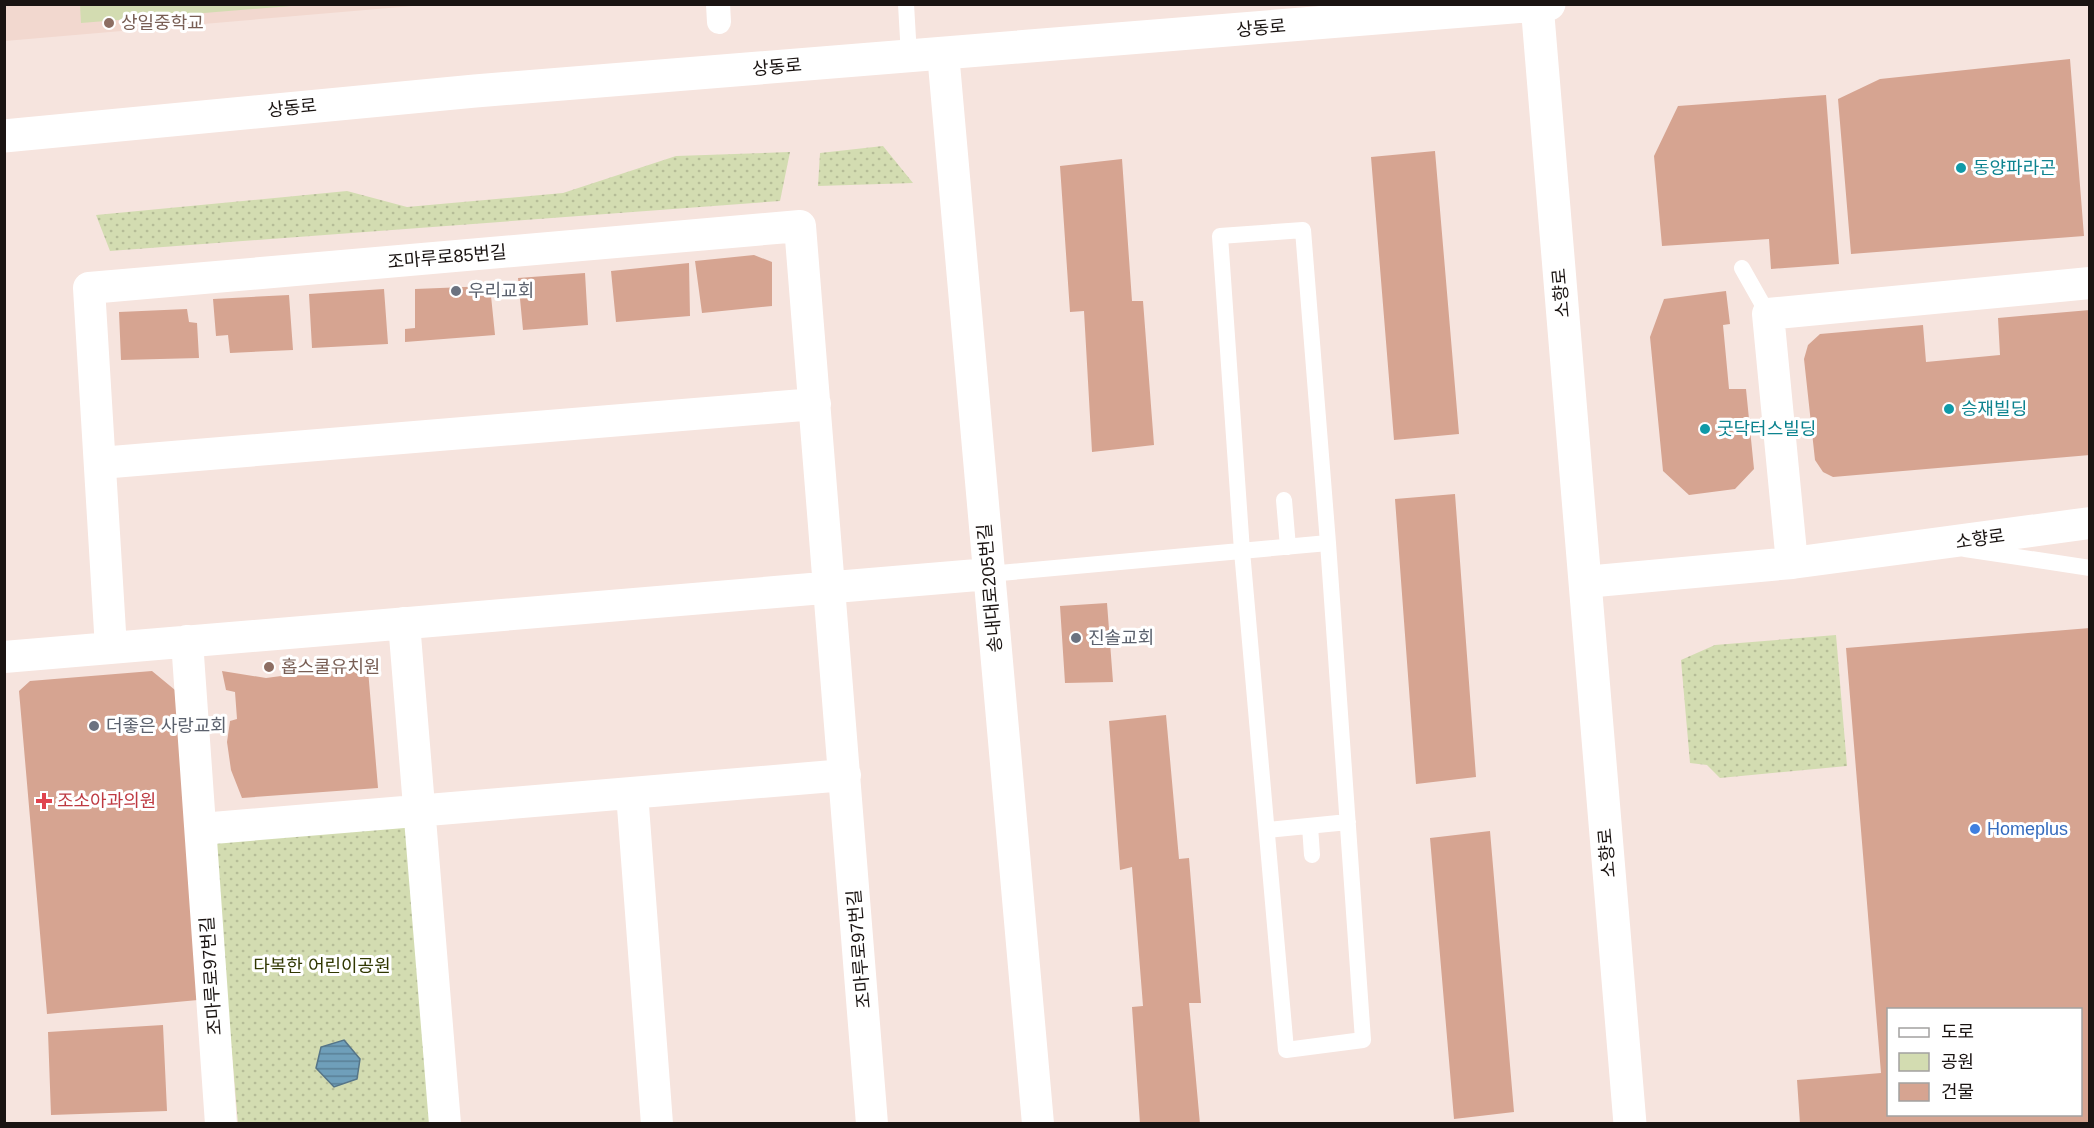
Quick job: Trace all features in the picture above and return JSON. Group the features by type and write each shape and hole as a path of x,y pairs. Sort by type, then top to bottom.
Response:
{"street":[{"name":"상동로","path":"4,136 498,89 1541,5"},
{"name":"소향로","path":"1541,5 1585,582 1630,1124"},
{"name":"송내대로205번길","path":"943,53 1038,1124"},
{"name":"조마루로85번길","path":"111,648 89,288 800,225 830,587"},
{"path":"1792,563 1768,314 2090,284"},
{"path":"100,463 815,404"},
{"name":"소향로","path":"1585,582 1792,563 2090,523"},
{"path":"4,657 989,574"},
{"name":"조마루로97번길","path":"830,587 872,1124"},
{"path":"404,623 445,1124"},
{"name":"조마루로97번길","path":"187,641 221,1124"},
{"path":"201,830 845,776"},
{"path":"632,793 657,1124"}],"lane":[{"path":"906,4 909,56"},
{"path":"1303,230 1328,543 1363,1040 1286,1050 1242,551 1220,236 1303,230"},
{"path":"1742,268 1768,314"},
{"path":"1284,500 1288,547"},
{"path":"989,574 1328,543"},
{"path":"1938,545 2090,568"},
{"path":"1267,830 1348,822"},
{"path":"1310,825 1312,855"}],"shaded area":[{"name":"상일중학교","path":"5,5 424,5 5,41"}],"green space":[{"path":"80,4 304,5 81,23"},
{"path":"883,146 913,183 818,186 820,153"},
{"path":"790,152 780,201 110,251 96,215 347,191 407,207 563,193 676,156"},
{"path":"1836,635 1847,766 1720,778 1707,765 1690,763 1681,660 1715,645"},
{"name":"다복한 어린이공원","path":"408,820 433,1123 238,1123 213,837"}],"water":[{"path":"344,1040 360,1059 357,1079 334,1087 316,1068 321,1047"}],"building":[{"name":"동양파라곤","path":"2070,59 2084,236 1851,254 1838,99 1880,79"},
{"path":"1826,95 1839,264 1771,269 1769,239 1662,246 1654,156 1678,106"},
{"path":"1435,151 1459,434 1394,440 1371,157"},
{"path":"1122,159 1132,301 1143,301 1154,445 1092,452 1084,311 1070,312 1060,166"},
{"path":"754,255 772,262 772,306 702,313 695,261"},
{"path":"689,263 690,316 616,322 611,271"},
{"path":"585,273 588,325 523,330 518,278"},
{"path":"490,286 495,335 405,342 405,329 415,328 415,289"},
{"path":"384,289 388,344 312,348 309,294"},
{"name":"굿닥터스빌딩","path":"1726,291 1730,324 1723,325 1729,389 1746,389 1754,469 1735,489 1689,495 1663,471 1650,337 1664,299"},
{"path":"289,295 293,350 230,353 228,335 216,336 213,299"},
{"path":"187,309 189,322 197,323 199,358 121,360 119,312"},
{"name":"승재빌딩","path":"2090,310 2090,455 1833,477 1823,472 1815,460 1804,359 1808,345 1820,334 1923,325 1926,362 2000,355 1998,318"},
{"path":"1455,494 1476,777 1416,784 1395,499"},
{"path":"1107,603 1113,682 1065,683 1060,606"},
{"name":"Homeplus","path":"2090,628 2090,1124 1800,1124 1797,1080 1881,1073 1846,648"},
{"path":"367,658 378,788 242,798 231,770 227,742 230,721 237,719 235,692 226,690 222,671 266,678 319,671 318,663"},
{"path":"152,671 175,690 198,1000 47,1014 19,691 30,681"},
{"path":"1166,715 1179,859 1189,858 1201,1003 1189,1003 1200,1124 1140,1124 1132,1007 1143,1006 1132,867 1120,870 1109,721"},
{"path":"1490,831 1514,1112 1454,1119 1430,838"},
{"path":"163,1025 167,1111 51,1115 48,1032"}],"place":[{"name":"상일중학교","path":"109,23"},
{"name":"동양파라곤","path":"1961,168"},
{"name":"우리교회","path":"456,291"},
{"name":"승재빌딩","path":"1949,409"},
{"name":"굿닥터스빌딩","path":"1705,429"},
{"name":"진솔교회","path":"1076,638"},
{"name":"홉스쿨유치원","path":"269,667"},
{"name":"더좋은 사랑교회","path":"94,726"},
{"name":"조소아과의원","path":"44,801"},
{"name":"Homeplus","path":"1975,829"}]}
